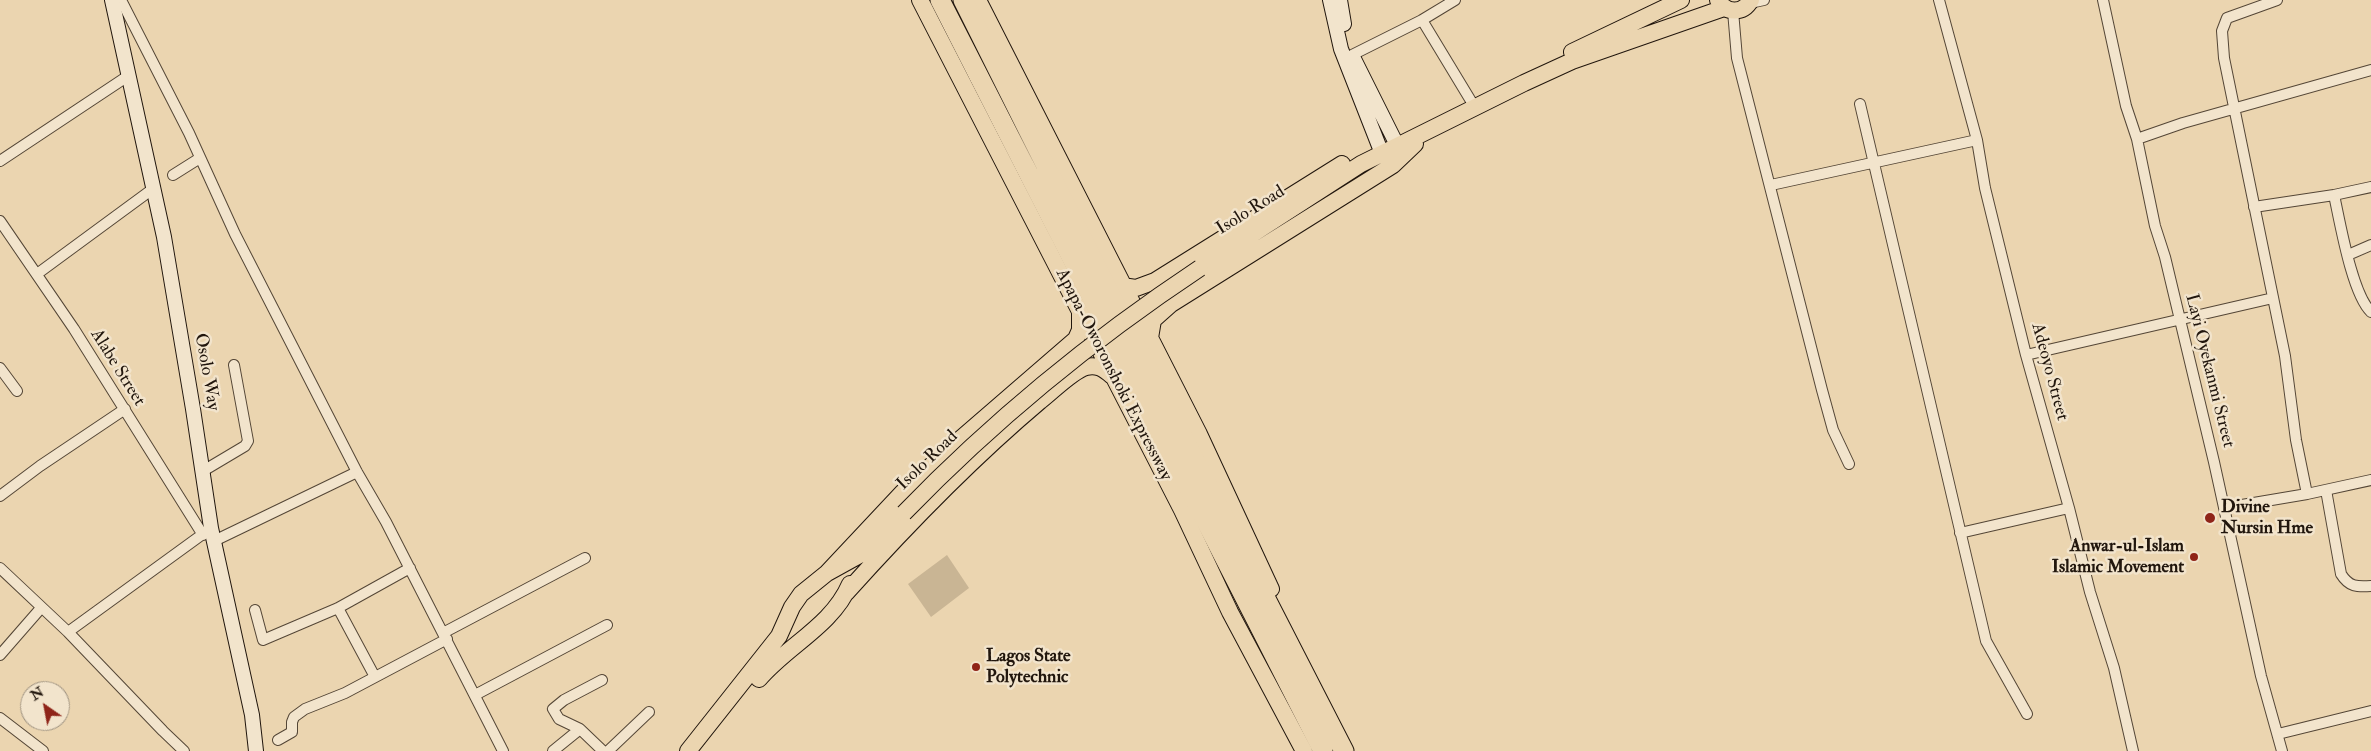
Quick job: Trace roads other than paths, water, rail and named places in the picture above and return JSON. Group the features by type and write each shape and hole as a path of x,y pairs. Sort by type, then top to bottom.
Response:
{"highway":[{"name":"Apapa-Oworonshoki Expressway","path":"940,0 1323,751"},
{"name":"Apapa-Oworonshoki Expressway","path":"963,0 1119,311 1344,751"}],"main road":[{"name":"Osolo Way","path":"112,0 154,188 203,471 209,535 252,715 256,751"},
{"name":"Apapa-Oworonshoki Expressway","path":"920,0 1182,510 1230,612 1304,751"},
{"path":"978,0 1150,338 1209,456 1264,574 1354,751"},
{"path":"1330,0 1341,49 1386,142"},
{"path":"1340,0 1344,26 1352,55 1386,142"},
{"name":"Isolo Road","path":"865,552 951,464 1083,350 1151,300 1361,164 1572,61 1725,6 1742,9 1755,1"},
{"path":"1122,286 1136,288 1155,281 1309,183 1386,142 1672,2"},
{"path":"1150,338 1153,320 1171,304 1393,165 1429,131"},
{"path":"1361,164 1386,142"},
{"path":"701,751 755,675 779,636 800,594 822,576 910,486 984,418 1076,339 1080,330 1080,313"},
{"path":"843,597 964,468 1057,388 1081,369 1090,366 1104,368 1113,377"},
{"path":"822,576 865,552"},
{"path":"688,751 755,675 772,664 832,614 843,597 865,552"},
{"path":"822,576 835,586 843,597"},
{"path":"788,616 796,629 812,632"}],"street":[{"path":"121,0 200,158 235,234 357,472 410,568 503,751"},
{"path":"1352,55 1422,20 1438,5 1455,0"},
{"name":"Adeoyo Street","path":"1939,0 1977,140 1985,188 2026,355 2070,508 2090,592 2114,668 2133,751"},
{"name":"Layi Oyekanmi Street","path":"2103,0 2126,106 2137,139 2155,226 2165,257 2224,508 2261,676 2282,751"},
{"path":"2277,0 2227,18 2222,31 2224,58 2254,207 2264,246 2284,356 2296,440 2307,494"},
{"path":"1725,6 1833,430 1849,464"},
{"path":"1422,20 1471,101"},
{"path":"2137,139 2183,123 2371,70"},
{"path":"0,161 128,76"},
{"path":"1860,104 1988,648 2027,714"},
{"path":"1771,185 1977,140"},
{"path":"173,175 200,158"},
{"path":"2254,207 2334,195 2371,186"},
{"path":"37,274 154,188"},
{"path":"2334,195 2356,281 2367,308 2371,312"},
{"name":"Alabe Street","path":"0,221 209,535"},
{"path":"2348,255 2371,245"},
{"path":"2026,355 2273,298"},
{"path":"203,471 245,446 248,441 234,365"},
{"path":"0,368 17,391"},
{"path":"0,496 40,466 125,409"},
{"path":"68,632 131,584 209,535 357,472"},
{"path":"2224,508 2307,494 2371,480"},
{"path":"2326,490 2340,574 2346,582 2357,587 2371,586"},
{"path":"1960,533 2070,508"},
{"path":"278,740 292,732 294,717 305,709 375,677 585,558"},
{"path":"0,568 68,632 184,751"},
{"path":"255,610 263,640 338,608 410,568"},
{"path":"0,655 41,608"},
{"path":"338,608 375,677"},
{"path":"475,695 607,625"},
{"path":"602,680 564,700 553,709 559,719 580,729 603,751"},
{"path":"2278,734 2371,711"},
{"path":"608,751 649,712"},
{"path":"0,718 43,751"},
{"path":"553,751 580,729"}],"place":[{"name":"Divine Nursin Hme","path":"2210,518"},
{"name":"Anwar-ul-Islam Islamic Movement","path":"2194,557"},
{"name":"Lagos State Polytechnic","path":"976,667"}]}
